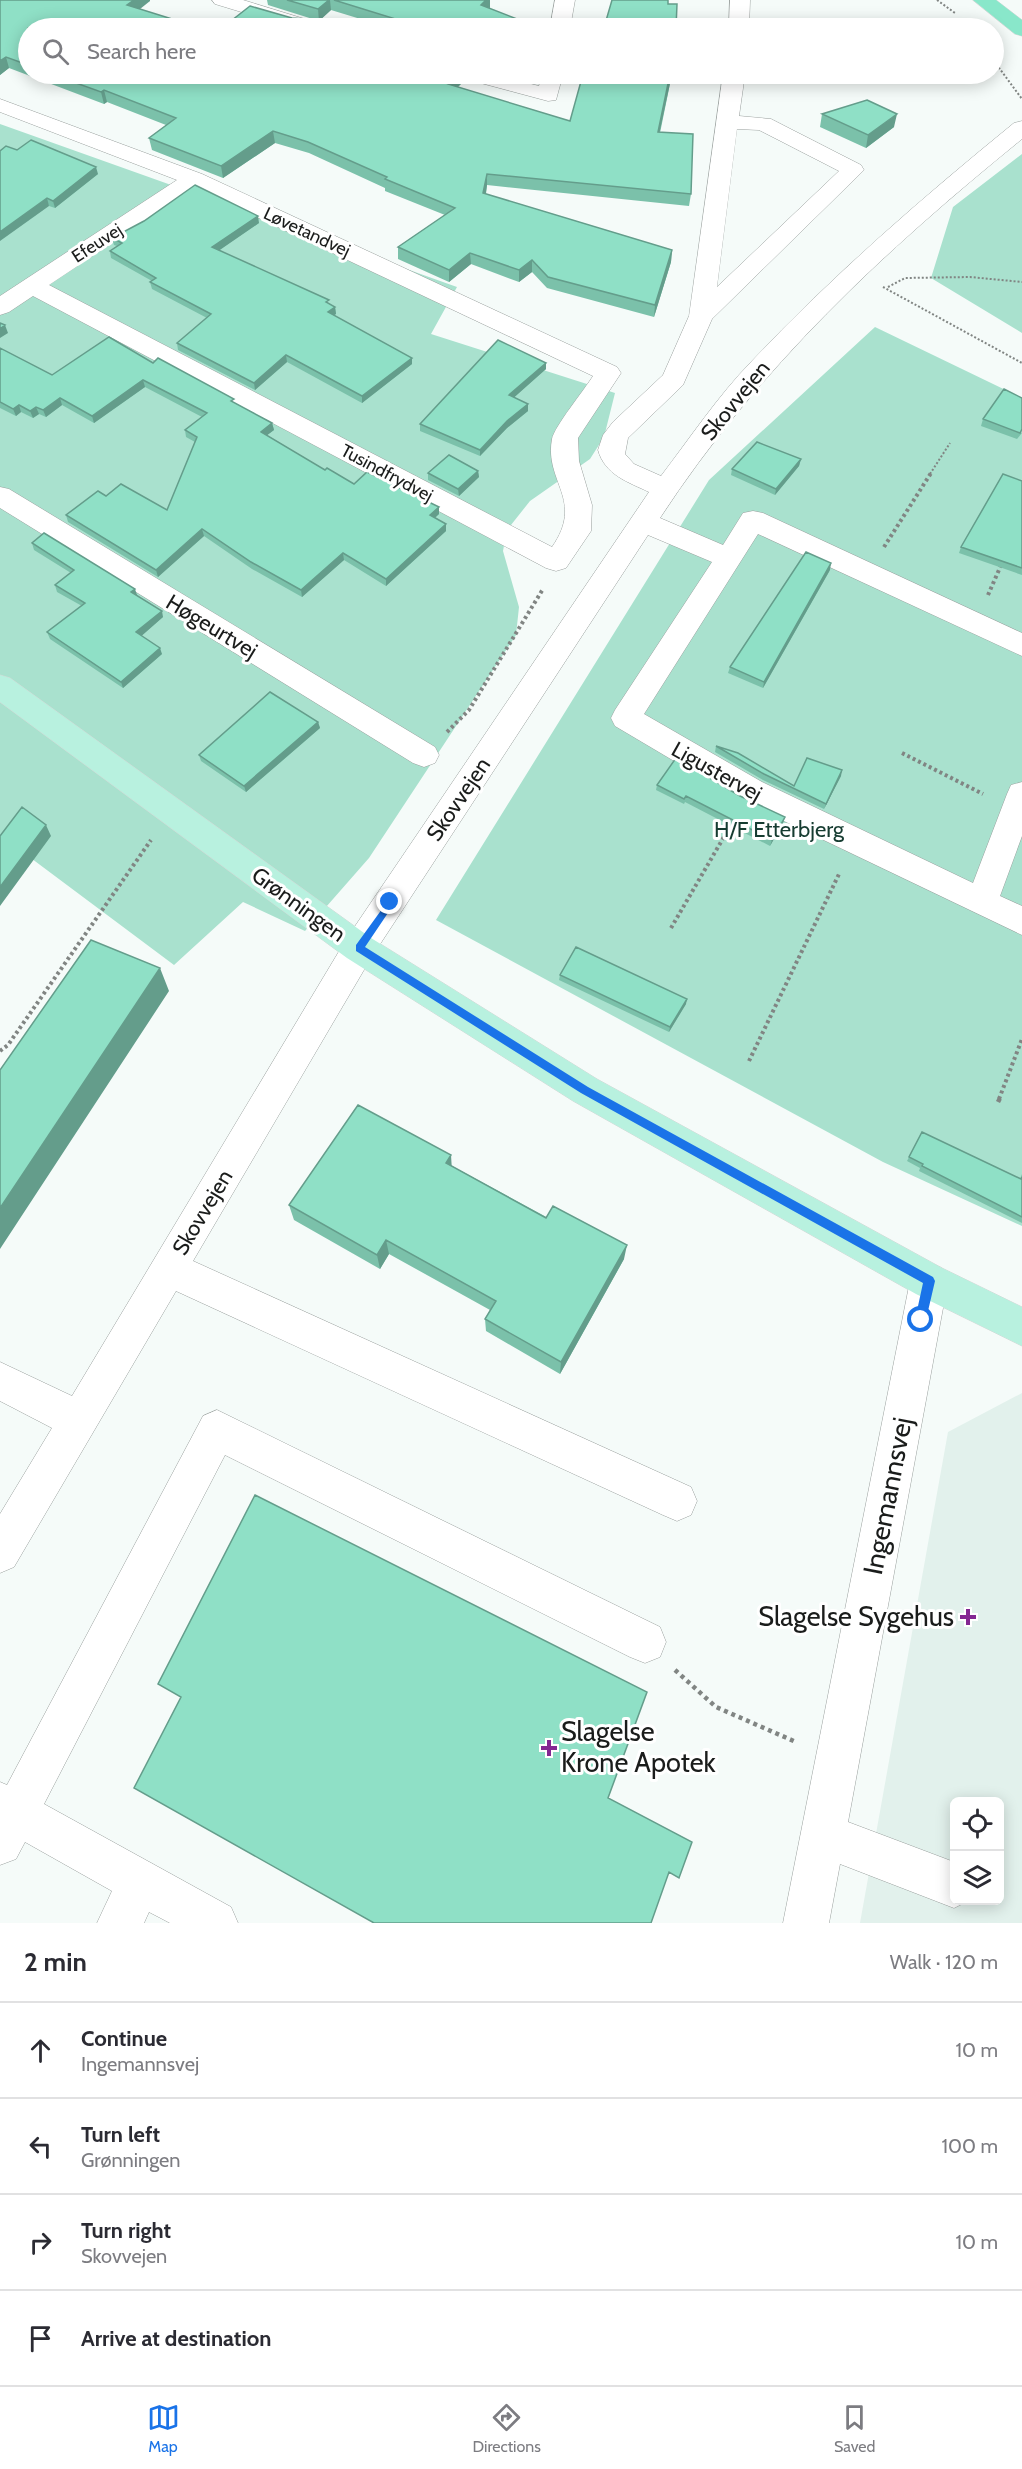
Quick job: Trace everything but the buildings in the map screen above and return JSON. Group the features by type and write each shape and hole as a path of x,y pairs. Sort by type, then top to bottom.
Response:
{"highway":[{"path":"983,0 1022,30"}],"main road":[{"name":"Grønningen","path":"0,686 359,948 585,1090 929,1281 1022,1327"}],"street":[{"path":"222,0 281,18"},
{"path":"562,18 565,0"},
{"path":"740,0 740,18"},
{"path":"507,84 548,95 550,84"},
{"path":"665,489 618,464 613,457 612,443 622,428 674,379 701,316 733,84"},
{"name":"Løvetandvej","path":"0,105 194,179 608,373 565,438 566,461 579,505 579,514 577,531 556,561"},
{"path":"701,316 853,170 763,124 727,122"},
{"name":"Skovvejen","path":"0,1553 359,948 665,489 758,369 854,272 932,201 1022,128"},
{"name":"Efeuvej","path":"0,307 194,179"},
{"name":"Tusindfrydvej","path":"32,286 556,561"},
{"name":"Høgeurtvej","path":"0,496 424,755"},
{"name":"Ligustervej","path":"1022,645 753,520 626,718 751,791 1022,921"},
{"path":"643,522 729,558"},
{"path":"982,902 1019,802"},
{"path":"169,1269 677,1501"},
{"name":"Ingemannsvej","path":"806,1923 929,1281"},
{"path":"0,1381 79,1420"},
{"path":"215,1923 140,1882 5,1820 217,1430 645,1642"},
{"path":"824,1835 950,1882"},
{"path":"120,1923 140,1882"}],"path":[{"path":"1004,75 1022,99"},
{"path":"854,272 1022,363"},
{"path":"885,288 905,278 970,277 1022,282"},
{"path":"867,573 950,443"},
{"path":"976,623 1004,560"},
{"path":"424,755 469,710 553,572 556,561"},
{"path":"902,753 1019,802"},
{"path":"671,928 751,791"},
{"path":"0,1052 8,1044 172,811"},
{"path":"749,1061 855,841"},
{"path":"998,1102 1022,1039"},
{"path":"645,1642 716,1707 838,1760"}],"shaded area":[{"name":"Slagelse Sygehus","path":"1022,1393 1022,1923 860,1923 948,1432"}],"green space":[{"path":"0,124 457,287 431,334 615,393 604,437 590,459 530,501 507,530 503,551 519,607 516,635 369,858 305,931 243,902 174,965 0,835"},
{"path":"1022,154 1022,333 931,278 953,207"},
{"name":"H/F Etterbjerg","path":"875,327 1022,398 1022,1226 883,1162 436,920 709,480"}],"place":[{"name":"Slagelse Sygehus","path":"968,1617"},
{"name":"Slagelse Krone Apotek","path":"549,1748"}],"route":[{"path":"390,902 359,948 585,1090 929,1281 921,1320"}]}
